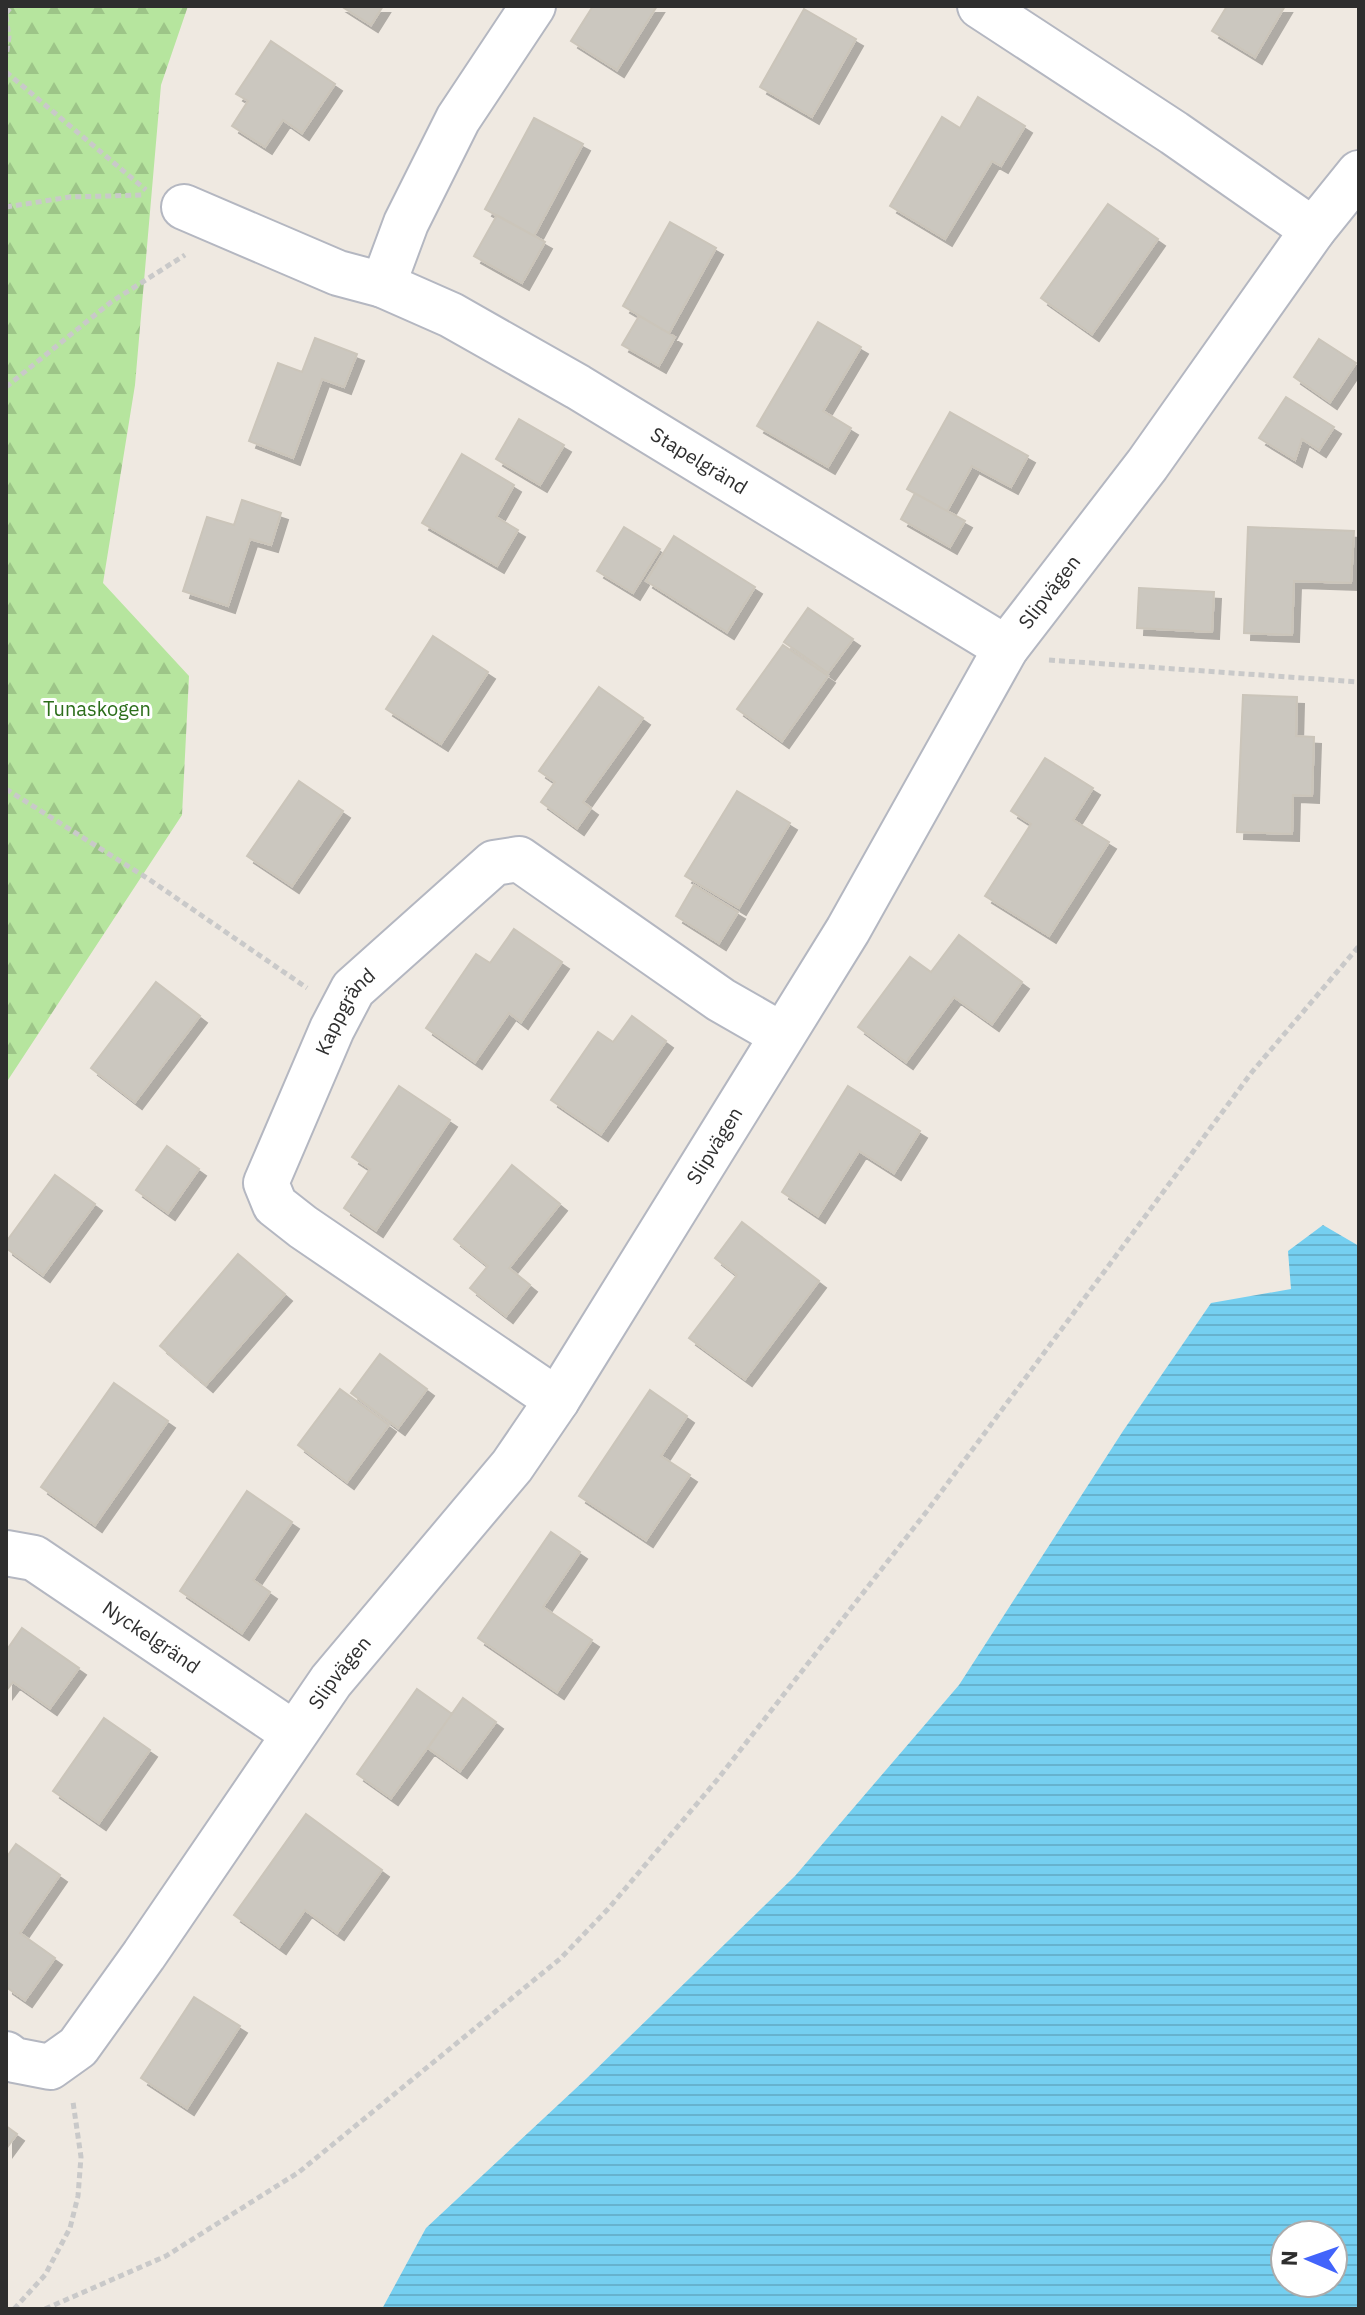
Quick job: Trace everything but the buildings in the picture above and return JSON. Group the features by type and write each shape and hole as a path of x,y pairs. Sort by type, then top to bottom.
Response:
{"street":[{"path":"383,285 406,223 458,119 533,6"},
{"path":"980,6 1174,133 1313,230"},
{"name":"Slipvägen","path":"13,2057 50,2067 78,2047 340,1669 512,1466 557,1400 848,930 1147,465 1313,230 1359,173"},
{"name":"Stapelgränd","path":"168,201 338,273 383,285 451,315 578,387 1026,654"},
{"name":"Kappgränd","path":"557,1400 315,1236 275,1205 266,1183 353,989 494,863 519,859 721,1000 782,1035"},
{"name":"Nyckelgränd","path":"6,1553 34,1558 293,1733"}],"path":[{"path":"6,57 9,37 6,14 12,6"},
{"path":"6,72 168,201"},
{"path":"6,207 70,197 168,201"},
{"path":"6,387 111,302 228,225"},
{"path":"1026,654 1359,682"},
{"path":"6,789 150,880 341,1011"},
{"path":"45,2309 166,2256 299,2172 561,1958 608,1909 717,1780 927,1511 1252,1072 1359,946"},
{"path":"14,2309 45,2275 70,2228 78,2196 81,2157 72,2094"}],"green space":[{"name":"Tunaskogen","path":"6,6 188,6 161,85 135,385 103,583 189,676 182,815 6,1083"}],"water":[{"path":"1323,1225 1359,1246 1359,2309 382,2309 426,2228 587,2078 795,1876 959,1685 1123,1431 1211,1303 1291,1289 1288,1251"}]}
